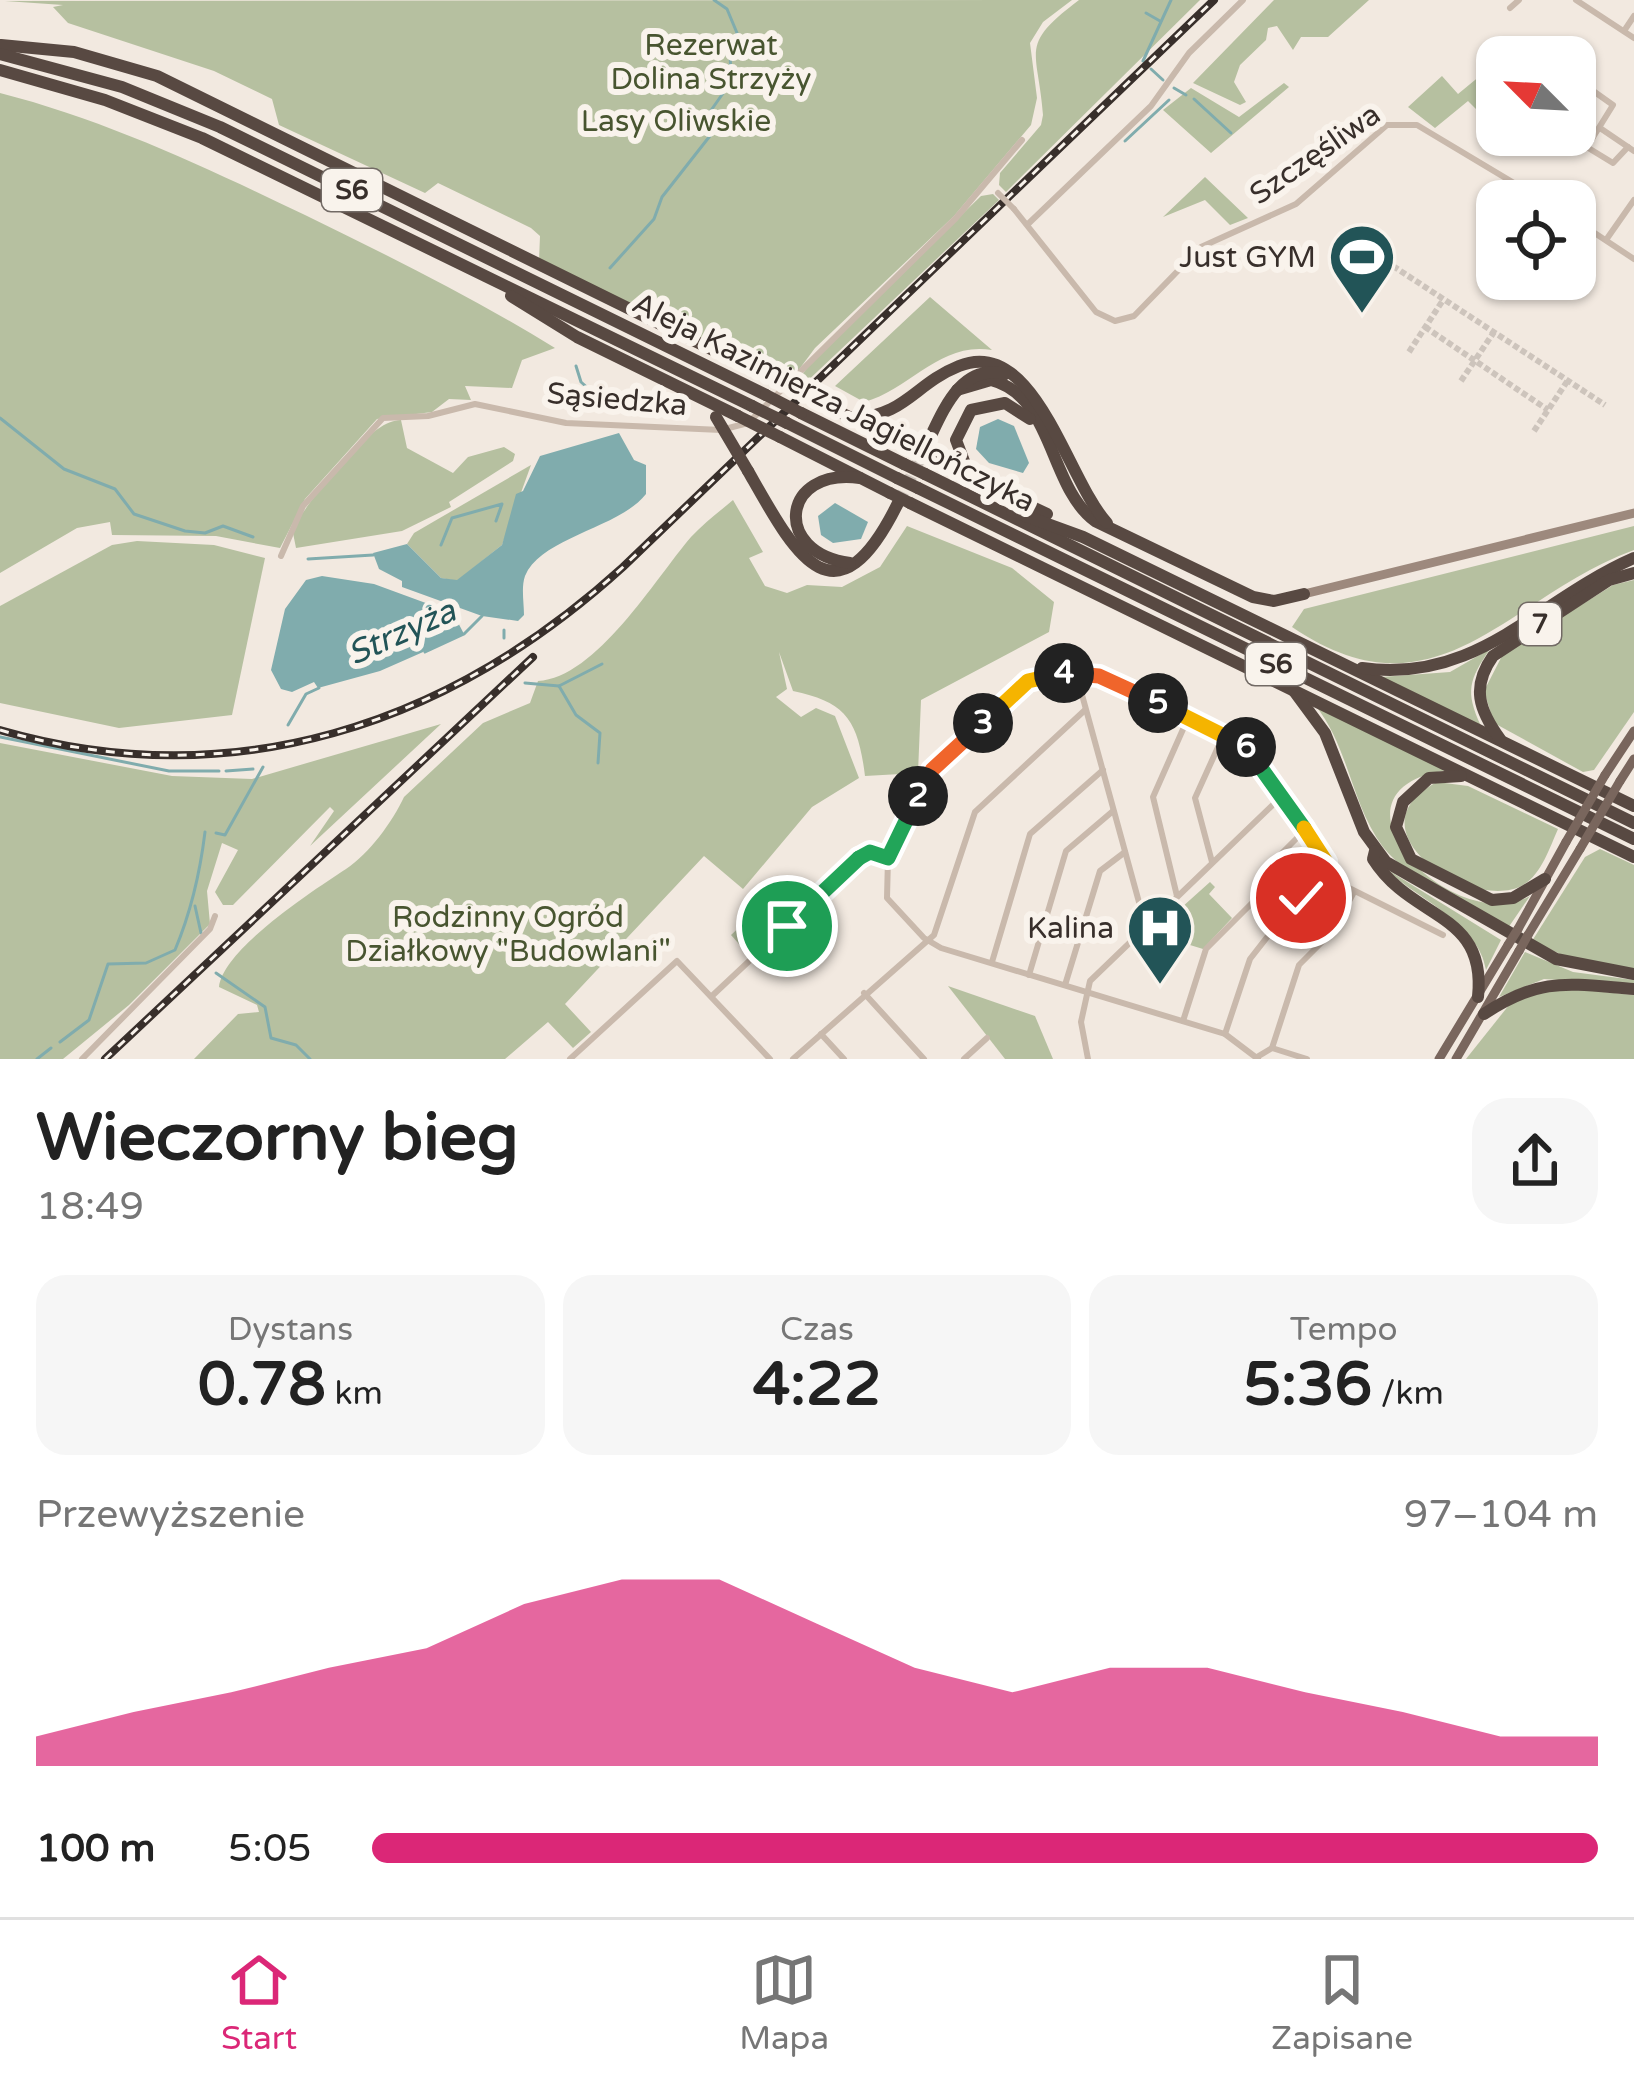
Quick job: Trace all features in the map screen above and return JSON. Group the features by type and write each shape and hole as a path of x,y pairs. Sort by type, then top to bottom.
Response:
{"highway":[{"name":"Aleja Kazimierza Jagiellończyka","path":"0,48 115,79 122,87 297,163 1634,824"},
{"path":"0,48 74,52 157,76 1075,528 1083,537"},
{"name":"Aleja Kazimierza Jagiellończyka","path":"0,70 167,123 1634,839"},
{"path":"444,256 577,337 899,500 1634,857"},
{"path":"852,419 896,411 940,375 969,362 1001,365 1031,391 1087,499 1114,530"},
{"path":"923,453 957,390 990,371 1031,391"},
{"path":"957,390 979,380 1005,385 1024,400 1083,511 1114,530 1253,598 1274,601 1304,594"},
{"path":"704,399 802,559 827,570 851,563 874,547 899,500"},
{"path":"970,478 956,440 971,410 1005,403 1038,424"},
{"path":"851,563 811,551 798,531 796,516 800,500 815,482 838,476 860,478"},
{"path":"988,504 1083,537 1634,806"},
{"path":"1349,666 1412,672 1455,663 1634,559"},
{"name":"7","path":"1501,740 1478,696 1481,674 1493,656 1609,580 1634,572"},
{"path":"1294,690 1325,733 1375,850 1413,881 1536,950 1588,969 1634,974"},
{"path":"1467,776 1429,778 1408,793 1396,827 1404,850 1435,875 1492,900 1513,898 1545,879"},
{"path":"1375,850 1373,859 1399,891 1473,943 1481,970 1478,998"},
{"path":"1484,1014 1517,992 1543,984 1634,989"}],"main road":[{"path":"1523,932 1545,879 1634,731"},
{"path":"1456,1059 1484,1014 1523,932 1634,759"},
{"path":"1439,1059 1514,948"}],"street":[{"path":"1028,224 1150,106 1189,53 1243,0"},
{"path":"1510,8 1519,0"},
{"path":"1576,0 1634,38"},
{"path":"1624,31 1634,16"},
{"path":"1596,92 1613,103 1596,134"},
{"name":"Szczęśliwa","path":"988,183 1028,224 1096,312 1114,321 1138,313 1201,247 1296,204 1387,125 1423,128 1509,180"},
{"path":"1596,153 1613,164 1631,149 1600,128"},
{"path":"988,183 1022,140"},
{"name":"Sąsiedzka","path":"281,556 303,506 383,418 428,416 475,404 566,423 722,430 753,419 988,183"},
{"path":"1606,240 1634,200"},
{"path":"1596,234 1634,259"},
{"path":"1304,594 1634,513"},
{"path":"1354,892 1332,932 1296,971 1272,1048 1258,1058 1225,1034 928,941 887,898 888,858 932,770 1028,681 1053,672 1099,676 1224,734 1253,754 1326,862 1354,892 1444,935"},
{"path":"1076,673 1146,926"},
{"path":"793,1059 928,941 975,812 1085,710"},
{"path":"1177,896 1153,797 1189,717"},
{"path":"1212,862 1195,798 1224,734"},
{"path":"991,963 1030,834 1103,770"},
{"path":"1088,1059 1081,1022 1085,992 1146,926 1282,796"},
{"path":"1029,975 1066,851 1113,811"},
{"path":"1183,1021 1206,949 1256,898 1278,857 1305,830"},
{"path":"713,994 860,857 870,852 888,858"},
{"path":"1065,985 1100,871 1125,852"},
{"path":"1225,1034 1250,959 1326,862"},
{"path":"82,1059 210,929 215,916"},
{"path":"570,1059 677,961 770,1059"},
{"path":"864,994 924,1059"},
{"path":"820,1034 844,1059"},
{"path":"964,1059 987,1038"},
{"path":"1272,1048 1307,1059"}],"green space":[{"path":"1072,0 1043,22 1030,43 1037,98 1031,125 954,216 815,348 789,383 539,261 540,236 531,228 438,183 425,193 279,125 272,99 214,71 68,23 53,7 63,5 5,1"},
{"path":"1079,0 1200,0 1006,192 999,185 1000,173 1041,125 1039,39"},
{"path":"1274,0 1369,0 1328,37 1301,37 1293,50 1277,26 1268,28 1266,40 1240,65 1234,82 1246,102 1240,105 1193,83"},
{"path":"1442,76 1458,94 1476,79 1476,109 1468,101 1435,128 1408,107"},
{"path":"1284,83 1289,87 1211,153 1163,110 1191,88 1239,117"},
{"path":"0,93 117,131 231,180 432,278 555,348 522,360 512,388 465,386 471,400 449,399 432,412 377,419 305,499 280,548 216,536 112,535 110,522 77,528 0,573"},
{"path":"1205,177 1248,218 1230,225 1205,200 1163,217"},
{"path":"993,194 999,200 800,388 794,385 817,355 981,196"},
{"path":"930,297 992,350 957,352 864,402 835,386"},
{"path":"401,420 407,448 453,473 468,457 504,447 515,454 513,461 449,502 451,507 402,531 296,548 292,528 326,482 373,433"},
{"path":"531,465 502,545 457,581 441,578 407,544 414,533"},
{"name":"Rodzinny Ogród Działkowy \"Budowlani\"","path":"733,500 763,552 749,558 765,586 787,593 807,585 842,587 880,567 907,526 1012,568 1054,602 1049,632 921,700 918,773 865,776 853,727 826,701 793,691 779,652 787,689 776,697 801,717 816,708 835,716 859,778 812,807 743,889 704,856 565,1004 591,1032 573,1048 548,1022 505,1059 194,1059 238,1014 259,1012 257,1005 219,987 236,955 272,922 363,855 404,797 483,723 530,703 538,681 560,676 602,645 691,537"},
{"path":"1634,526 1634,550 1589,571 1470,643 1431,658 1389,663 1343,654 1292,627 1304,609"},
{"path":"137,541 214,545 265,558 232,715 119,728 0,703 0,606 112,545"},
{"path":"1634,580 1634,712 1594,770 1583,772 1494,723 1484,691 1503,654 1613,585"},
{"path":"1490,649 1472,686 1481,726 1381,677 1450,672"},
{"path":"1315,705 1448,770 1409,783 1392,804 1393,830 1408,857 1433,880 1465,897 1498,904 1530,896 1508,928 1425,882 1383,847"},
{"path":"441,724 310,846 334,811 330,807 233,905 223,905 215,892 238,850 222,843 207,891 210,924 129,1005 63,1059 0,1059 0,743 172,776 252,779"},
{"path":"1437,782 1468,786 1558,829 1535,875 1523,885 1501,891 1476,888 1427,862 1411,843 1405,822 1412,801"},
{"path":"1600,849 1634,865 1634,969 1569,958 1532,941 1585,857"},
{"path":"1383,867 1501,940 1486,970 1481,953 1459,925"},
{"path":"1210,882 1215,887 1209,894 1232,918 1203,949 1164,937 1162,925"},
{"path":"762,906 778,924 747,953 731,935"},
{"path":"1525,952 1573,972 1634,980 1634,985 1544,979 1499,997"},
{"path":"948,986 1035,1016 1053,1059 1005,1059"},
{"path":"1555,987 1634,995 1634,1059 1466,1059 1513,1000"}],"water":[{"path":"998,419 1014,426 1029,463 1023,473 989,463 976,449 980,427"},
{"path":"619,433 634,460 646,465 646,494 618,516 563,542 534,563 525,576 524,615 518,621 482,616 402,587 402,581 379,569 373,553 407,544 441,578 457,580 502,545 516,494 523,491 540,456"},
{"path":"835,503 868,522 861,539 833,543 821,535 818,516"},
{"path":"322,576 374,584 453,613 464,634 380,671 318,688 314,682 292,692 281,689 271,670 285,609 306,580"}],"waterway":[{"name":"Strzyża","path":"610,268 654,219 662,197 713,132 707,116 731,82 730,50 737,33 727,9 714,0"},
{"path":"1143,61 1171,0"},
{"path":"1146,13 1160,21"},
{"path":"1151,69 1163,80"},
{"path":"1174,88 1186,95"},
{"path":"1194,99 1231,133"},
{"path":"1125,141 1169,100"},
{"name":"Strzyża","path":"576,366 581,382 599,398 599,411"},
{"path":"0,418 64,469 115,489 134,514 185,531 205,533 223,526 253,537"},
{"path":"441,545 452,518 502,504 496,521"},
{"path":"308,559 373,555"},
{"name":"Strzyża","path":"425,652 464,634 482,616"},
{"path":"504,630 504,638"},
{"path":"525,683 559,686 602,664"},
{"path":"559,686 576,715 600,733 598,763"},
{"name":"Strzyża","path":"288,725 306,694 319,688"},
{"path":"0,737 169,771 219,771"},
{"name":"Strzyża","path":"216,833 225,835 263,767"},
{"path":"226,771 253,769"},
{"name":"Strzyża","path":"60,1042 89,1020 108,964 146,963 175,950 194,892 205,832"},
{"path":"195,906 201,933"},
{"path":"216,973 265,1007 271,1038 296,1045 310,1059"},
{"name":"Strzyża","path":"37,1059 51,1048"}],"tunnel":[{"path":"1393,266 1605,405"},
{"path":"1409,352 1443,300"},
{"path":"1425,327 1548,410"},
{"path":"1461,381 1494,332"},
{"path":"1534,431 1568,380"},
{"path":"898,503 924,450"}],"railway":[{"path":"0,730 86,749 171,755 253,750 333,733 410,706 485,669 556,622 623,567 1214,0"},
{"path":"105,1059 533,657"}],"place":[{"name":"Just GYM","path":"1362,316"},
{"name":"Kalina","path":"1160,987"}],"route":[{"path":"787,926 860,857 870,852 888,858 932,770 1028,681 1053,672 1099,676 1246,747 1326,862 1301,898"}],"park label":[{"name":"Rezerwat Dolina Strzyży","path":"711,62"},
{"name":"Lasy Oliwskie","path":"676,121"}]}
